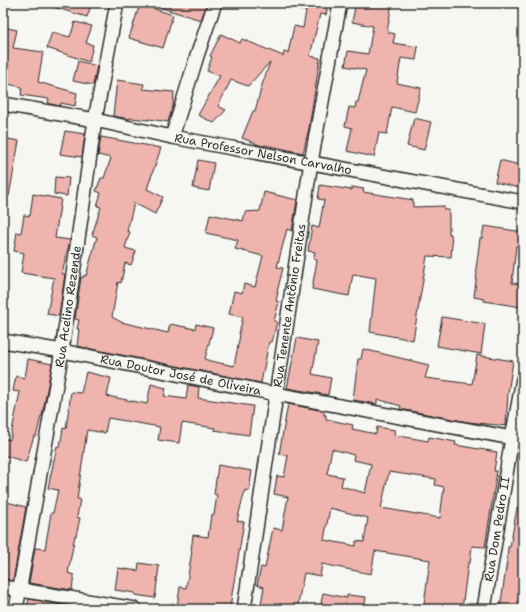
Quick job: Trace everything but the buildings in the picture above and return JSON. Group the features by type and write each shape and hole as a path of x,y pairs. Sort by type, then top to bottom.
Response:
{"street":[{"name":"Rua Acelino Rezende","path":"16,609 62,351 95,120 117,3"},
{"path":"172,137 215,3"},
{"name":"Rua Tenente Antônio Freitas","path":"244,609 311,162 340,3"},
{"name":"Rua Professor Nelson Carvalho","path":"3,104 95,120 172,137 523,202"},
{"name":"Rua Doutor José de Oliveira","path":"3,341 62,351 276,394 518,439"},
{"name":"Rua Dom Pedro II","path":"484,609 518,439 523,379"},
{"path":"3,587 135,609"}]}
